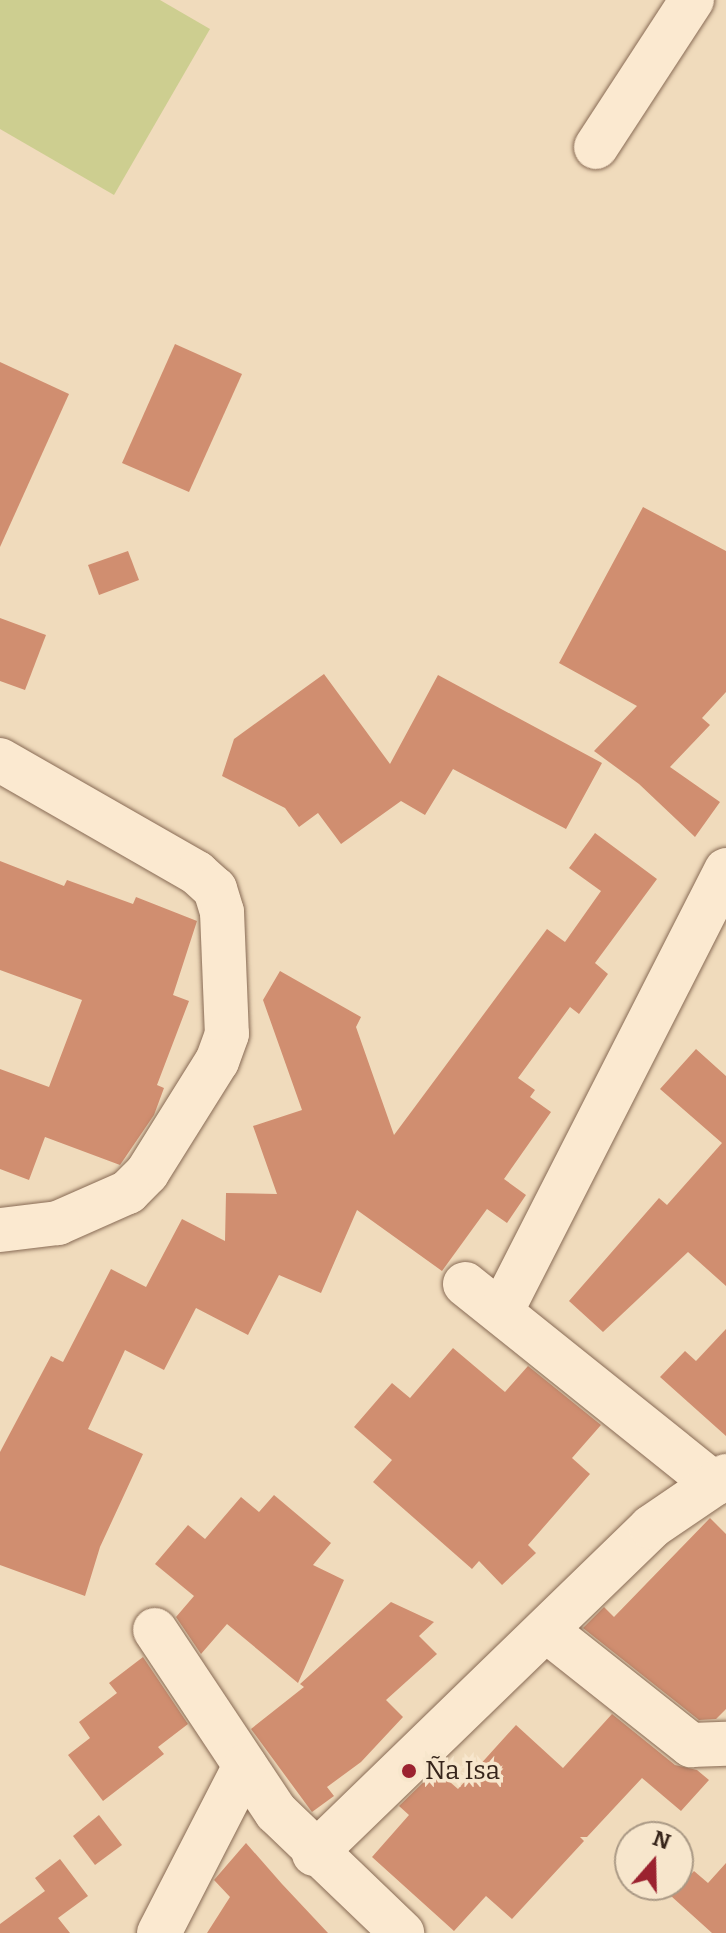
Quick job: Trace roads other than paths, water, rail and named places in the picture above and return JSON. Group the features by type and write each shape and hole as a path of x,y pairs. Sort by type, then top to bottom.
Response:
{"street":[{"path":"596,147 692,0"},
{"path":"0,760 197,873 215,889 222,912 227,1034 217,1061 147,1173 128,1192 58,1223 0,1230"},
{"path":"501,1312 726,870"},
{"path":"314,1854 651,1527 721,1480 465,1284"},
{"path":"155,1630 276,1812 314,1854 402,1933"},
{"path":"547,1631 691,1745 726,1744"},
{"path":"159,1933 245,1766"}],"place":[{"name":"Ña Isa","path":"409,1771"}]}
